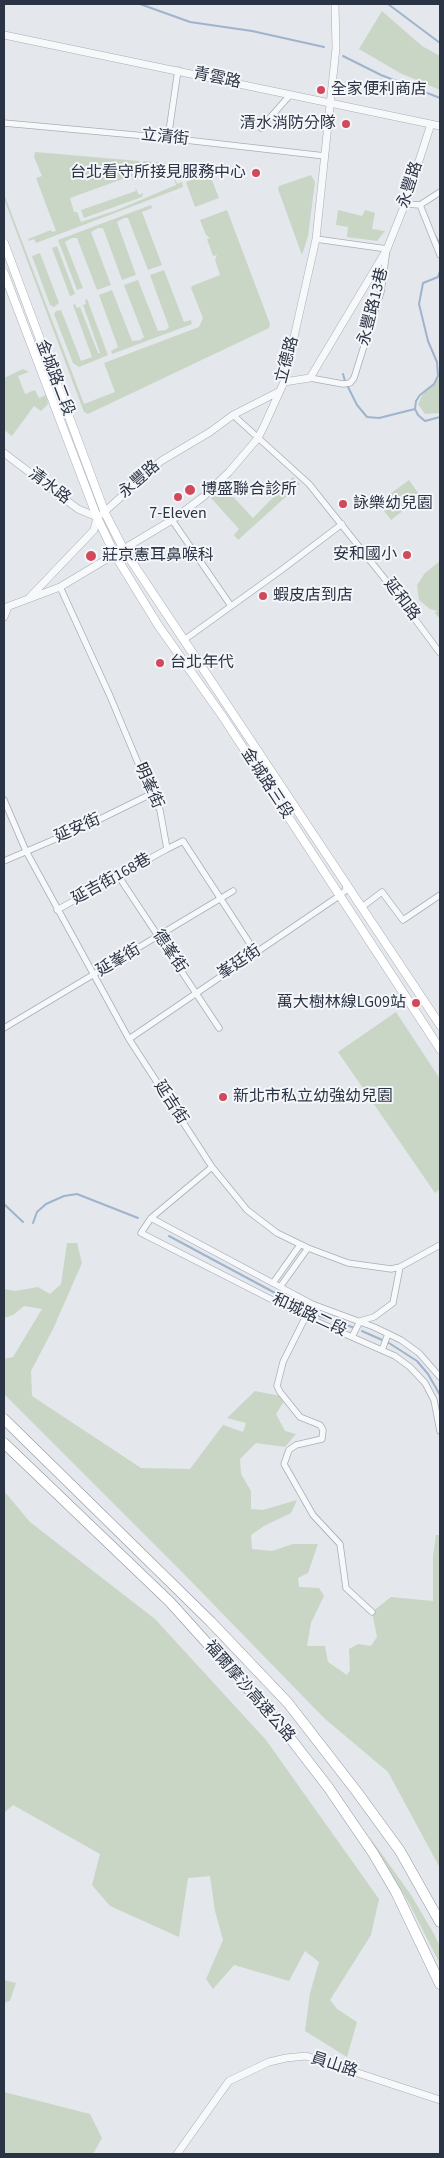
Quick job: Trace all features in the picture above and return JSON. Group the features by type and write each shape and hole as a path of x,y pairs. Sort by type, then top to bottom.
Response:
{"highway":[{"name":"福爾摩沙高速公路","path":"4,1419 204,1615 288,1703 400,1851 440,1922"},
{"name":"福爾摩沙高速公路","path":"4,1443 170,1602 277,1721 328,1787 373,1853 434,1967 440,1985"}],"main road":[{"name":"金城路二段","path":"4,243 101,515"},
{"name":"金城路二段","path":"4,273 101,515"},
{"name":"金城路三段","path":"101,515 440,1025"},
{"name":"金城路三段","path":"101,515 115,554 158,625 223,717 440,1048"}],"street":[{"name":"立德路","path":"6,607 60,587 172,520 203,497 235,465 258,438 284,382 316,238 326,156 328,104 336,48 335,4"},
{"name":"青雲路","path":"4,35 440,126"},
{"path":"168,138 178,70"},
{"path":"261,128 290,95"},
{"name":"立清街","path":"4,122 326,156"},
{"name":"永豐路","path":"310,378 387,249 405,204 431,124"},
{"path":"405,204 420,205 440,192"},
{"path":"420,205 440,254"},
{"path":"316,238 387,249"},
{"name":"永豐路13巷","path":"310,378 343,384 350,383 354,378 381,292 387,249"},
{"path":"284,382 310,378"},
{"name":"永豐路","path":"27,599 94,530 101,515 150,470 233,414 280,391"},
{"name":"延和路","path":"233,414 309,484 342,524 440,653"},
{"name":"清水路","path":"4,453 78,509 101,515"},
{"path":"172,520 231,606"},
{"path":"184,640 284,569 342,524"},
{"name":"明峯街","path":"60,587 110,696 151,794 160,810 167,849"},
{"path":"4,618 6,607"},
{"name":"延安街","path":"4,860 88,825 151,794"},
{"name":"延吉街","path":"4,800 26,851 129,1039 212,1167 247,1210 274,1231 300,1245 348,1263 391,1269 400,1267 440,1245"},
{"path":"167,849 182,841 256,953"},
{"name":"延吉街168巷","path":"57,910 167,849"},
{"name":"德峯街","path":"120,876 219,1028"},
{"name":"峯廷街","path":"129,1039 339,896 345,891 346,885"},
{"name":"延峯街","path":"4,1028 233,892"},
{"path":"362,907 382,892 403,920 440,895"},
{"path":"151,1218 212,1167"},
{"name":"和城路二段","path":"440,1377 419,1353 401,1340 360,1321 343,1317 312,1304 151,1218 141,1233 306,1316 396,1356 410,1366 425,1383 434,1400 440,1431"},
{"path":"273,1283 300,1245"},
{"path":"280,1287 308,1248"},
{"path":"352,1337 360,1321 374,1317 392,1303 400,1267"},
{"path":"312,1304 283,1362 277,1386 300,1416 320,1425 323,1430 322,1439 296,1445 289,1450 284,1464 313,1515 340,1544 346,1588 372,1612"},
{"path":"382,1350 388,1334"},
{"name":"員山路","path":"177,2154 229,2080 269,2062 286,2058 306,2056 440,2100"}],"green space":[{"path":"382,11 422,46 440,56 440,90 400,73 359,49"},
{"path":"35,152 139,161 141,164 144,161 210,167 209,170 190,179 186,171 172,170 177,184 182,182 183,187 36,243 34,239 29,241 28,239 51,230 52,232 56,231 36,178 42,176 34,157","holes":["146,168 149,176 168,170 170,176 173,175 176,185 117,210 81,222 77,212 74,212 70,198 131,176 134,181 132,173"]},
{"path":"209,173 219,198 195,207 186,182"},
{"path":"311,175 315,182 308,236 302,255 278,189 279,186"},
{"path":"135,187 139,195 143,193 142,197 84,218 81,210 136,191"},
{"path":"4,194 84,404 115,392 104,363 199,327 203,318 191,288 220,275 215,260 217,255 213,256 207,239 210,238 206,235 200,220 227,210 270,324 269,328 88,414 84,412 4,199"},
{"path":"151,205 152,208 142,212 162,265 148,270 128,218 124,218 117,222 136,275 122,280 103,228 98,228 91,232 111,285 97,290 77,238 72,238 65,242 83,288 77,290 58,240"},
{"path":"338,210 362,216 365,210 375,213 372,229 385,231 377,241 347,237 348,227 336,225"},
{"path":"57,246 75,294 70,296 52,248"},
{"path":"40,253 59,303 54,307 50,305 32,256"},
{"path":"164,270 184,322 191,320 192,324 112,354 111,351 118,347 99,295 112,290 132,341 140,340 144,337 124,285 138,280 158,331 166,330 169,327 150,275"},
{"path":"87,299 108,355 79,367 73,363 54,314 56,311 61,310 81,361 92,357 73,305 75,304 77,308 80,307 98,353 100,353 83,305 86,304 85,300"},
{"path":"23,369 29,372 18,376 25,394 35,390 39,398 46,395 48,404 41,411 34,406 12,436 4,430 4,378"},
{"path":"440,372 440,413 425,414 418,404 423,394 439,378"},
{"path":"293,477 300,484 238,540 234,535 239,529 211,498 224,487 253,518"},
{"path":"409,480 421,497 391,520 378,503"},
{"path":"440,561 440,616 438,617 435,613 437,611 430,609 419,600 417,585 425,573"},
{"path":"396,1012 440,1079 440,1189 435,1193 338,1052"},
{"path":"67,1243 77,1243 82,1263 53,1329 31,1371 32,1396 141,1468 190,1469 223,1425 243,1432 246,1423 227,1418 255,1391 281,1396 283,1403 276,1414 285,1431 296,1434 285,1447 256,1443 240,1459 241,1474 251,1491 251,1509 263,1510 297,1500 291,1513 264,1526 251,1535 252,1549 272,1551 293,1544 318,1544 308,1573 298,1578 299,1587 319,1588 324,1596 311,1623 307,1646 325,1646 328,1662 347,1675 350,1670 349,1649 358,1644 371,1646 377,1637 372,1612 391,1597 433,1601 433,1556 436,1535 440,1535 440,1868 388,1772 324,1718 184,1574 4,1394 4,1359 13,1357 42,1309 24,1306 13,1315 4,1318 4,1289 15,1291 38,1287 50,1294 61,1284"},
{"path":"4,1491 30,1522 155,1619 266,1740 379,1899 371,1935 330,2000 337,2009 357,2022 347,2057 305,2031 310,1993 319,1962 305,1951 289,1981 234,1965 213,1989 206,1979 223,1940 215,1911 210,1876 188,1878 179,1937 110,1906 92,1885 100,1854 13,1805 4,1813"},
{"path":"369,1836 411,1895 434,1934 440,1947 440,1964 410,1905"},
{"path":"4,1980 16,1983 10,2001 4,2003"},
{"path":"4,2092 90,2114 102,2138 93,2154 4,2154"}],"waterway":[{"path":"140,4 190,22 252,31 324,47"},
{"path":"388,4 440,43"},
{"path":"343,56 381,75 440,98"},
{"path":"434,234 440,244 440,250"},
{"path":"440,255 438,277 423,283 419,304 428,341 437,362 438,376 434,384 420,395 416,401 415,409 418,415 425,421 440,417"},
{"path":"343,374 345,381"},
{"path":"347,385 357,405 367,417 379,418 415,409"},
{"path":"33,1223 37,1212 46,1204 64,1196 77,1194 138,1218"},
{"path":"4,1204 23,1222"},
{"path":"169,1236 305,1309"},
{"path":"319,1316 355,1328"},
{"path":"362,1331 389,1343 417,1361 428,1374 440,1395"}],"place":[{"name":"全家便利商店","path":"321,90"},
{"name":"清水消防分隊","path":"346,124"},
{"name":"台北看守所接見服務中心","path":"256,173"},
{"name":"博盛聯合診所","path":"190,490"},
{"name":"7-Eleven","path":"178,497"},
{"name":"詠樂幼兒園","path":"343,504"},
{"name":"安和國小","path":"407,555"},
{"name":"莊京憲耳鼻喉科","path":"91,556"},
{"name":"蝦皮店到店","path":"263,596"},
{"name":"台北年代","path":"160,663"},
{"name":"萬大樹林線LG09站","path":"416,1003"},
{"name":"新北市私立幼強幼兒園","path":"223,1097"}]}
